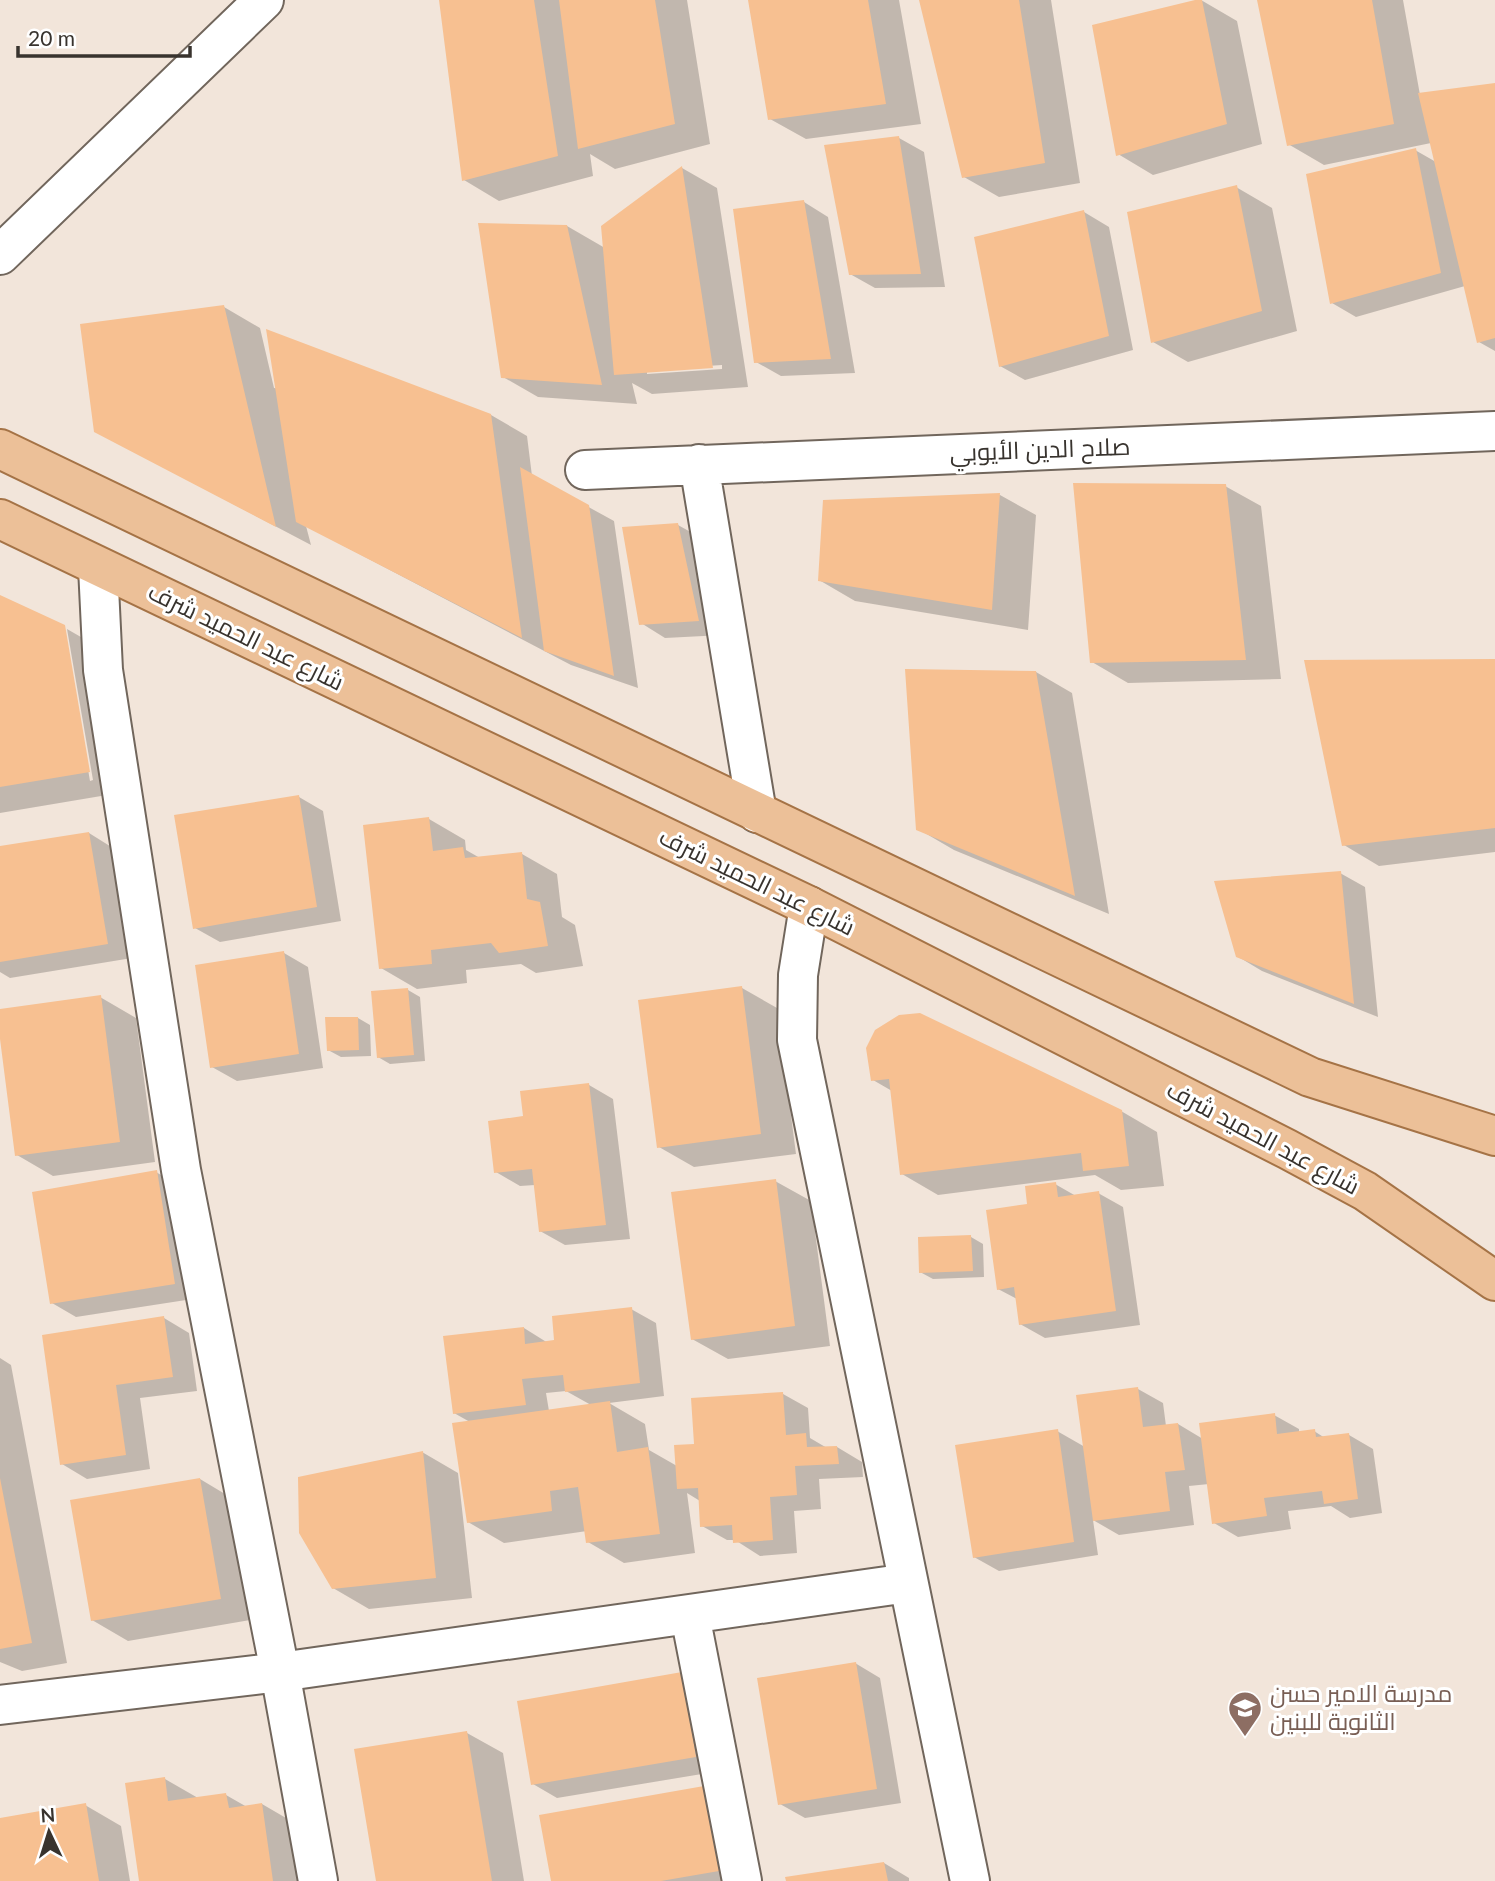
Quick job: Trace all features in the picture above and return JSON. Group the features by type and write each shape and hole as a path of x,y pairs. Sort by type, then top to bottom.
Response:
{"main road":[{"path":"0,449 1310,1077 1495,1136"},
{"name":"شارع عبد الحميد شرف","path":"0,519 809,906 1275,1143 1365,1191 1495,1281"}],"street":[{"path":"0,255 264,0"},
{"name":"صلاح الدين الأيوبي","path":"585,470 1495,431"},
{"path":"699,464 757,813"},
{"path":"98,567 103,670 179,1156 318,1881"},
{"path":"809,906 798,975 797,1040 970,1881"},
{"path":"0,1705 280,1672 908,1583"},
{"path":"690,1615 742,1881"}],"building":[{"path":"439,0 534,0 558,156 462,181"},
{"path":"559,0 655,0 675,124 578,149"},
{"path":"748,0 868,0 886,104 768,120"},
{"path":"919,0 1019,0 1045,163 962,178"},
{"path":"1202,0 1227,124 1116,156 1092,25"},
{"path":"1257,0 1372,0 1394,124 1287,146"},
{"path":"1495,83 1495,338 1477,343 1418,93"},
{"path":"899,136 921,274 849,275 824,145"},
{"path":"1416,148 1441,273 1330,304 1306,174"},
{"path":"682,166 713,368 614,375 601,226"},
{"path":"1237,185 1262,311 1151,343 1127,212"},
{"path":"804,200 831,359 754,363 733,209"},
{"path":"1084,210 1109,336 999,367 974,237"},
{"path":"478,223 567,225 602,385 501,378"},
{"path":"224,305 276,527 94,432 80,324"},
{"path":"266,329 491,414 522,638 296,522"},
{"path":"520,467 589,505 614,676 544,651"},
{"path":"1073,483 1226,484 1246,660 1090,663"},
{"path":"1000,493 992,610 818,581 823,500"},
{"path":"678,523 699,621 639,625 622,527"},
{"path":"0,595 65,625 90,772 0,787"},
{"path":"1495,659 1495,828 1342,846 1304,660"},
{"path":"905,669 1036,671 1075,896 916,830"},
{"path":"299,795 317,907 193,929 174,815"},
{"path":"429,817 433,851 463,847 465,858 522,852 527,899 540,902 548,946 499,953 491,943 431,950 432,964 379,969 363,825"},
{"path":"89,832 108,944 0,962 0,846"},
{"path":"1341,871 1354,1004 1236,957 1214,881"},
{"path":"284,951 299,1054 210,1068 195,965"},
{"path":"742,986 761,1134 657,1148 638,1000"},
{"path":"408,988 414,1055 377,1058 371,991"},
{"path":"101,995 120,1142 15,1156 0,1039 0,1009"},
{"path":"920,1013 1122,1110 1129,1166 1083,1171 1081,1153 900,1175 889,1079 871,1081 866,1048 875,1030 899,1015"},
{"path":"325,1017 358,1017 359,1050 327,1051"},
{"path":"589,1083 606,1225 539,1232 532,1169 494,1173 488,1121 523,1116 520,1091"},
{"path":"157,1170 175,1284 50,1304 32,1192"},
{"path":"776,1179 795,1326 691,1340 671,1192"},
{"path":"1056,1182 1058,1197 1099,1191 1116,1311 1019,1325 1014,1287 997,1290 986,1210 1027,1204 1025,1186"},
{"path":"971,1235 973,1271 919,1273 918,1237"},
{"path":"632,1307 640,1383 565,1392 563,1375 522,1379 526,1405 453,1414 443,1336 524,1327 525,1344 554,1340 552,1316"},
{"path":"164,1316 173,1377 116,1385 126,1455 60,1465 42,1335"},
{"path":"1138,1387 1143,1427 1178,1423 1185,1470 1165,1472 1170,1511 1093,1521 1076,1395"},
{"path":"783,1392 786,1435 806,1433 807,1447 837,1446 839,1464 795,1466 797,1495 770,1497 773,1540 733,1543 732,1525 700,1527 698,1488 677,1489 674,1445 694,1444 691,1398"},
{"path":"610,1401 617,1452 648,1447 660,1534 586,1543 578,1487 550,1491 552,1511 467,1523 452,1423"},
{"path":"1275,1413 1277,1434 1315,1429 1316,1437 1349,1433 1358,1499 1324,1504 1322,1491 1264,1498 1267,1516 1212,1524 1199,1423"},
{"path":"1058,1429 1074,1542 973,1558 955,1445"},
{"path":"423,1451 436,1578 332,1589 299,1533 298,1477"},
{"path":"0,1478 32,1643 0,1649"},
{"path":"200,1478 221,1599 91,1621 70,1500"},
{"path":"856,1662 877,1789 778,1805 757,1678"},
{"path":"682,1672 696,1757 531,1785 517,1701"},
{"path":"467,1731 492,1881 376,1881 354,1749"},
{"path":"165,1777 168,1801 226,1793 229,1808 262,1803 273,1881 139,1881 125,1783"},
{"path":"704,1786 719,1871 661,1881 551,1881 539,1815"},
{"path":"86,1803 99,1881 0,1881 0,1818"},
{"path":"884,1862 888,1881 786,1881 785,1877"}],"place":[{"name":"مدرسة الامير حسن الثانوية للبنين","path":"1245,1738"}]}
